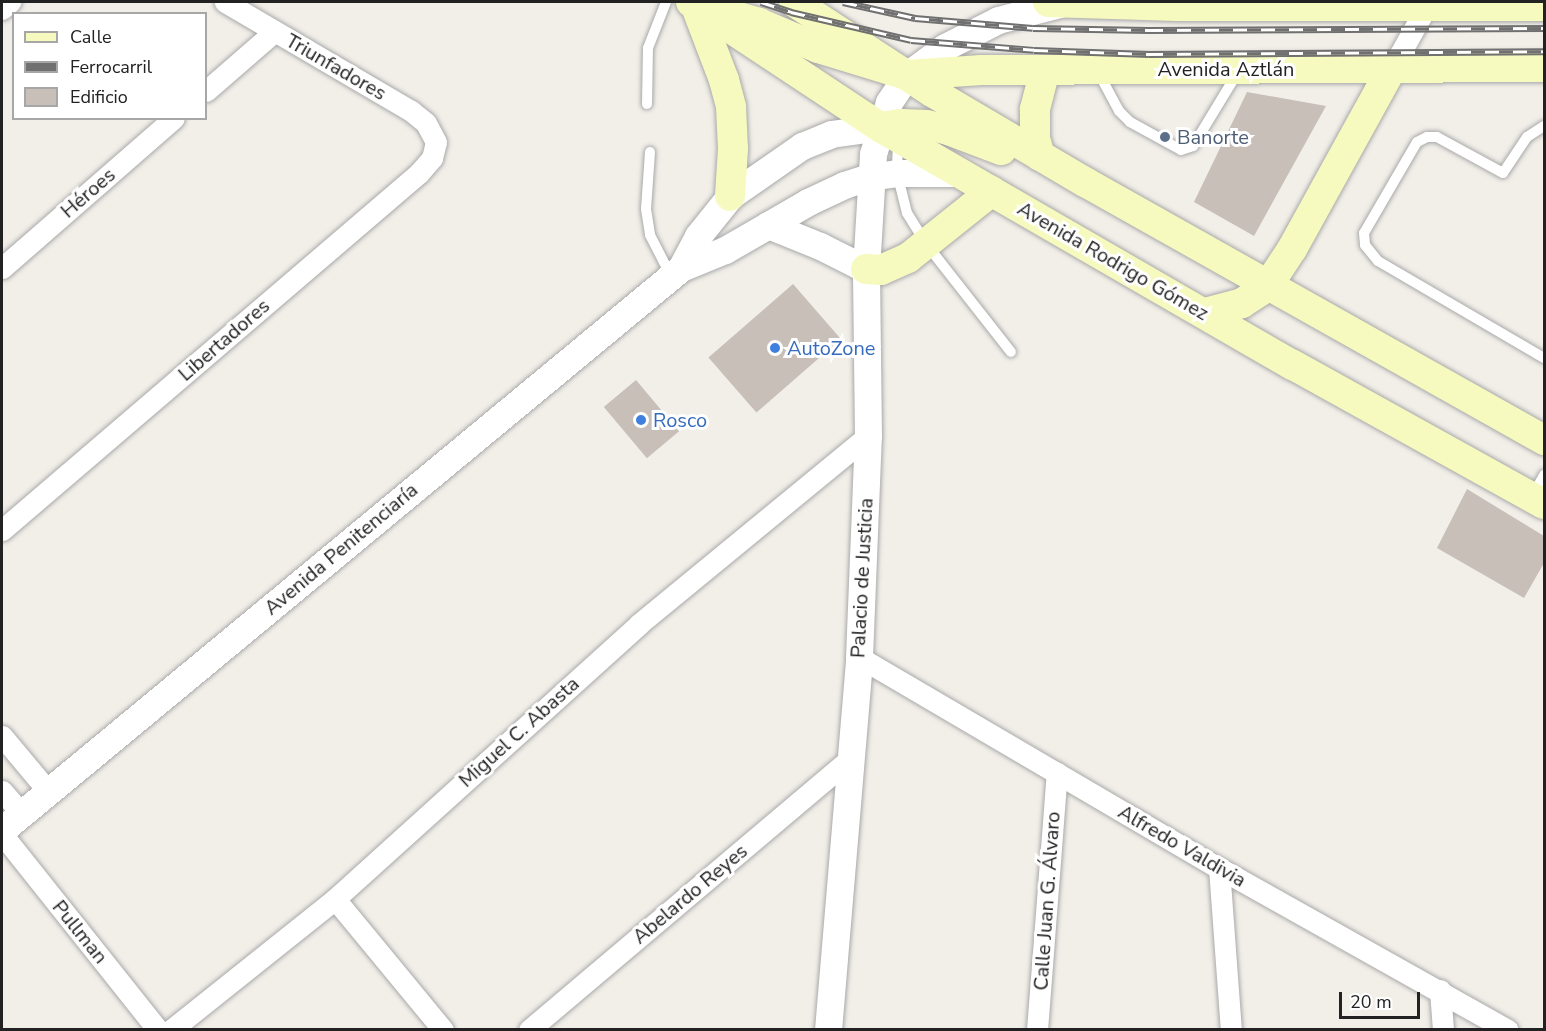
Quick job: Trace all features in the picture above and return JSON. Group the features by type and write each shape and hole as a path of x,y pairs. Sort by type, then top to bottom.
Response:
{"main road":[{"path":"684,2 759,23 818,48 907,75"},
{"path":"684,2 724,80 731,107 733,149 730,196"},
{"name":"Avenida Rodrigo Gómez","path":"684,2 889,132 1304,371 1540,492"},
{"path":"794,2 907,75 1084,182 1545,440"},
{"path":"1058,2 1545,6"},
{"name":"Avenida Aztlán","path":"907,75 1096,69 1545,67"},
{"path":"1205,313 1242,303 1268,286 1292,249 1392,68"},
{"path":"1040,156 1035,139 1035,109 1045,70"},
{"path":"889,132 902,124 927,125 948,130 1057,176 1084,182"},
{"path":"866,269 873,271 892,267 927,245 992,191"}],"street":[{"path":"2,9 10,2"},
{"name":"Triunfadores","path":"225,2 411,111 426,123 436,142"},
{"name":"Palacio de Justicia","path":"828,1029 830,976 859,657 868,436 866,269 869,177 889,132 889,102 907,75 945,47 998,20 1058,2"},
{"path":"1392,68 1428,4"},
{"path":"207,90 275,31"},
{"name":"Héroes","path":"2,268 172,120"},
{"name":"Avenida Penitenciaría","path":"676,272 698,236 730,196 802,146 831,134 889,132"},
{"name":"Libertadores","path":"2,530 419,173 432,158 436,142"},
{"name":"Avenida Penitenciaría","path":"8,826 676,272 702,262 826,193 869,177 897,173 959,173"},
{"path":"768,225 820,246 866,269"},
{"name":"Miguel C. Abasta","path":"171,1029 335,899 639,624 868,436"},
{"name":"Alfredo Valdivia","path":"859,657 1219,868 1508,1029"},
{"path":"2,736 48,791"},
{"name":"Abelardo Reyes","path":"529,1029 851,758"},
{"name":"Calle Juan G. Álvaro","path":"1037,1029 1057,773"},
{"name":"Pullman","path":"2,791 8,826 158,1029"},
{"path":"1219,868 1231,1029"},
{"path":"335,899 443,1029"},
{"path":"1440,990 1443,1029"}],"lane":[{"path":"646,104 648,48 684,2"},
{"path":"1096,69 1119,111 1130,122 1181,150 1193,146 1240,68"},
{"path":"1545,126 1527,137 1503,173 1455,144 1437,137 1427,137 1417,142 1391,183 1364,233 1365,245 1378,261 1545,358"},
{"path":"889,132 907,213 927,245 1011,352"},
{"path":"650,153 646,208 650,235 676,272"}],"building":[{"path":"1247,92 1326,106 1254,236 1194,202"},
{"name":"AutoZone","path":"793,284 841,339 756,413 708,357"},
{"name":"Rosco","path":"636,380 679,431 647,458 604,407"},
{"path":"1467,489 1544,536 1544,563 1524,598 1437,548"}],"railway":[{"path":"761,2 791,12 911,40 1034,50 1149,54 1544,51"},
{"path":"843,2 915,18 1033,28 1149,30 1544,28"}],"place":[{"name":"Banorte","path":"1165,137"},
{"name":"AutoZone","path":"775,348"},
{"name":"Rosco","path":"641,420"}]}
